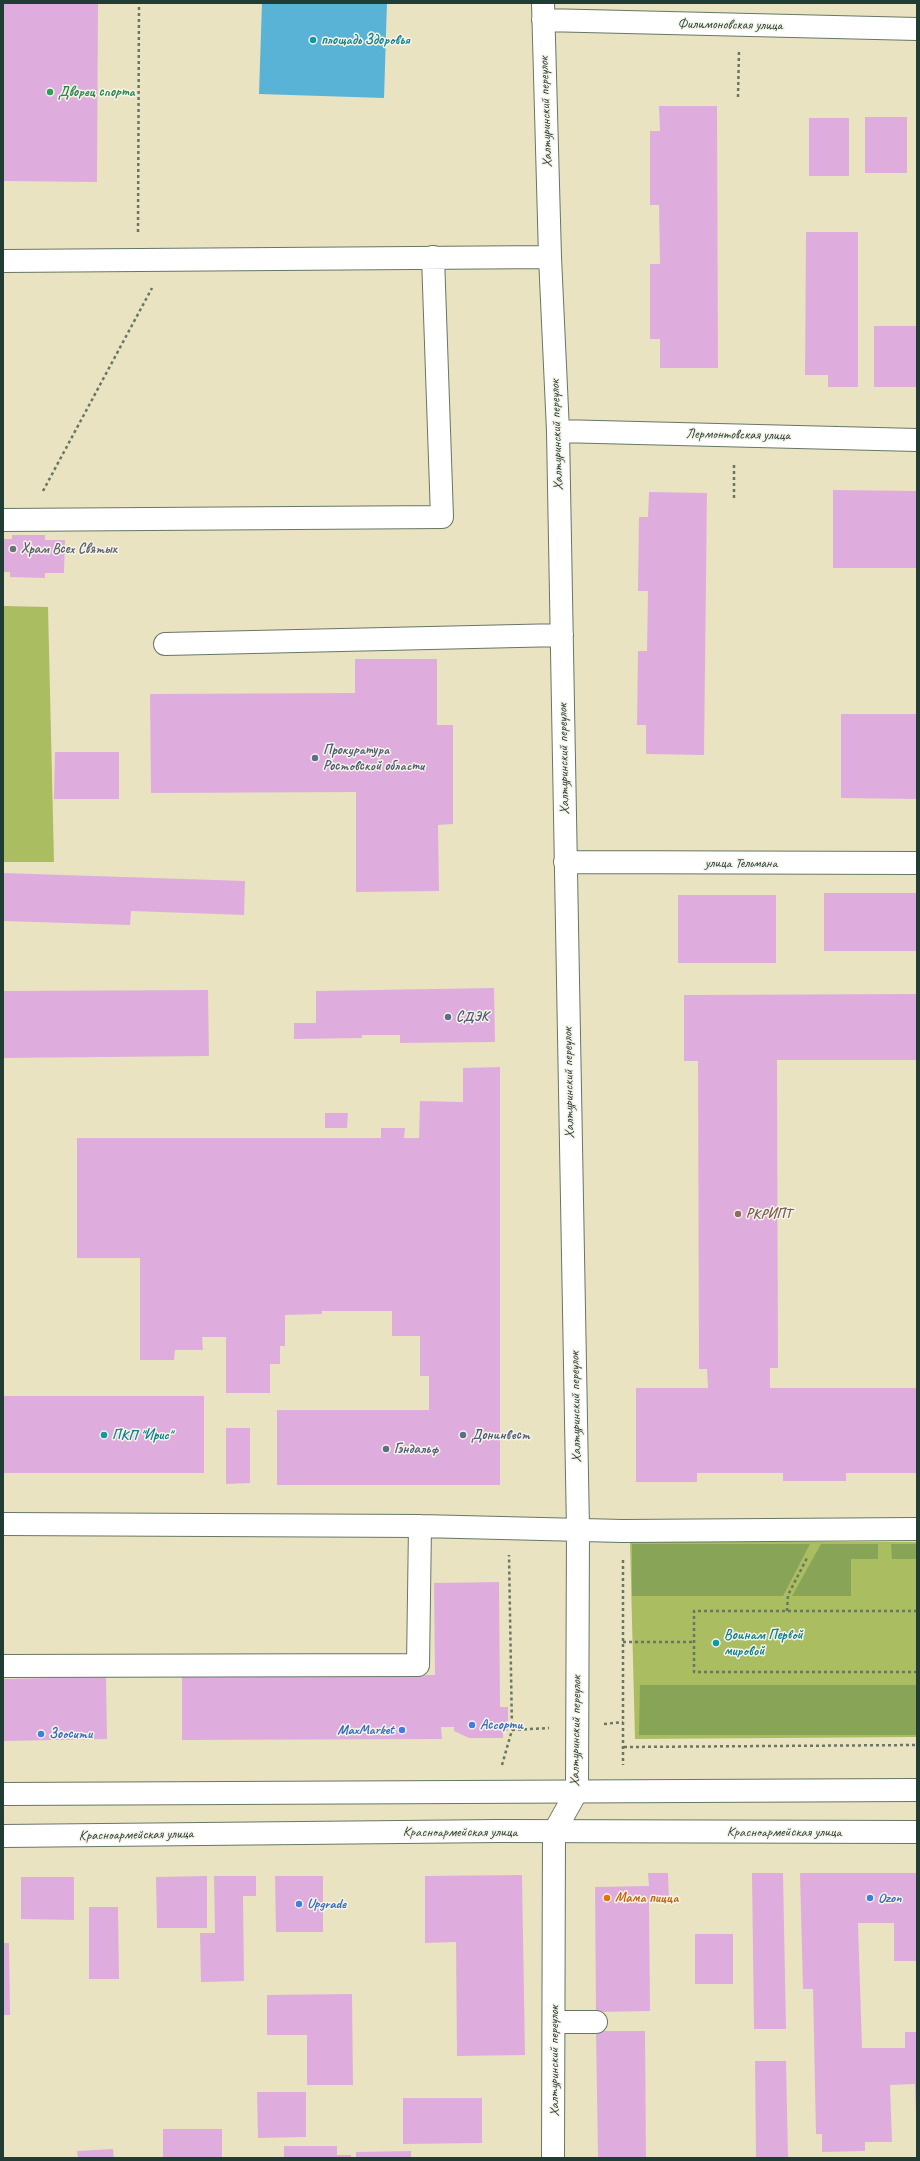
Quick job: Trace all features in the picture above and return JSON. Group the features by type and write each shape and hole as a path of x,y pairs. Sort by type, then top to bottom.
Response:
{"street":[{"name":"Филимоновская улица","path":"543,12 739,25 917,29"},
{"name":"Халтуринский переулок","path":"543,12 550,257 558,431 578,1529 577,1791 554,1832 553,2158"},
{"path":"3,520 442,517 433,257"},
{"path":"3,261 550,257"},
{"name":"Лермонтовская улица","path":"558,431 917,440"},
{"path":"165,644 562,635"},
{"name":"улица Тельмана","path":"566,862 917,863"},
{"path":"3,1524 420,1526 623,1531 917,1529"},
{"path":"3,1666 418,1665 420,1526"},
{"path":"3,1794 917,1790"},
{"name":"Красноармейская улица","path":"3,1836 554,1832 917,1832"},
{"path":"554,2022 596,2022"}],"path":[{"path":"138,259 139,3"},
{"path":"738,97 739,25"},
{"path":"27,520 167,259"},
{"path":"734,498 735,435"},
{"path":"502,1765 512,1730 508,1529"},
{"path":"787,1611 788,1595 818,1538 818,1530"},
{"path":"623,1531 623,1766"},
{"path":"917,1611 694,1611 694,1672 917,1672"},
{"path":"623,1642 694,1642"},
{"path":"624,1748 917,1745"}],"green space":[{"path":"3,606 48,607 54,862 3,862"},
{"path":"630,1542 917,1542 917,1737 635,1739"},
{"path":"632,1544 810,1544 783,1596 632,1596"},
{"path":"821,1544 878,1544 878,1559 851,1559 851,1596 792,1596"},
{"path":"891,1544 917,1544 917,1559 892,1559"},
{"path":"640,1685 917,1685 917,1735 639,1735"}],"water":[{"path":"262,3 387,3 384,98 259,94"}],"building":[{"name":"Дворец спорта","path":"3,3 98,3 97,182 3,181"},
{"path":"659,106 717,106 718,368 660,368 660,339 650,339 650,264 660,264 659,205 650,205 650,131 660,131"},
{"path":"865,117 907,117 907,173 865,173"},
{"path":"809,118 849,118 849,176 809,176"},
{"path":"806,232 858,232 858,387 828,387 828,375 805,375"},
{"path":"874,326 917,326 917,387 874,387"},
{"path":"833,490 917,491 917,568 833,568"},
{"path":"649,492 707,493 704,755 646,754 646,725 637,725 638,651 647,651 648,591 638,591 639,517 648,517"},
{"path":"12,535 45,535 45,540 65,540 64,573 45,573 45,578 10,577 10,572 3,572 3,539 12,539"},
{"name":"Прокуратура Ростовской области","path":"355,659 437,659 437,725 453,725 453,824 438,825 439,891 356,892 356,792 151,793 150,694 355,693"},
{"path":"841,714 917,714 917,799 841,798"},
{"path":"55,752 119,752 119,799 54,799"},
{"path":"3,873 245,881 244,915 131,911 130,925 3,921"},
{"path":"824,893 917,893 917,951 824,951"},
{"path":"678,895 776,895 776,963 678,963"},
{"path":"494,988 495,1042 400,1043 400,1035 362,1035 362,1038 294,1039 294,1023 316,1023 316,991"},
{"path":"208,990 209,1056 3,1058 3,991"},
{"name":"РКРИПТ","path":"917,994 917,1060 777,1060 778,1368 770,1368 770,1388 917,1388 917,1473 846,1473 846,1481 783,1481 783,1473 697,1473 697,1482 636,1482 636,1388 708,1388 707,1369 699,1369 698,1061 684,1061 684,995"},
{"path":"500,1067 500,1485 277,1485 277,1410 429,1410 429,1376 420,1376 420,1336 392,1336 392,1311 322,1311 322,1314 285,1315 285,1346 280,1346 280,1364 270,1364 270,1393 226,1393 226,1337 202,1337 203,1350 175,1350 174,1360 140,1360 140,1258 77,1258 77,1138 381,1138 381,1128 405,1128 404,1138 419,1138 420,1101 463,1102 463,1068"},
{"path":"325,1113 348,1113 347,1128 325,1128"},
{"name":"ПКП \"Ирис\"","path":"3,1396 204,1396 204,1473 3,1473"},
{"path":"226,1428 250,1428 250,1483 226,1484"},
{"path":"499,1582 500,1707 508,1707 508,1731 503,1731 503,1738 469,1738 454,1731 454,1727 441,1727 442,1739 182,1740 182,1677 435,1675 434,1583"},
{"path":"106,1677 107,1739 3,1741 3,1679"},
{"path":"648,1873 668,1873 669,1900 649,1900 650,2011 596,2012 595,1887 649,1886"},
{"path":"752,1873 783,1873 786,2029 754,2029"},
{"path":"800,1873 917,1873 917,1961 894,1961 894,1923 858,1923 862,2048 905,2048 905,2032 917,2032 917,2142 915,2084 890,2085 892,2142 865,2142 865,2151 822,2152 822,2134 816,2134 813,1989 803,1989"},
{"path":"522,1875 525,2055 457,2056 456,1942 425,1943 425,1876"},
{"path":"207,1876 207,1928 157,1928 156,1877"},
{"path":"214,1876 256,1876 256,1896 243,1896 244,1981 201,1982 200,1933 215,1933"},
{"path":"275,1876 323,1876 323,1932 276,1932"},
{"path":"21,1877 74,1877 74,1920 21,1919"},
{"path":"89,1907 118,1907 119,1979 89,1979"},
{"path":"695,1934 733,1934 733,1984 695,1984"},
{"path":"3,1943 9,1943 10,2015 3,2015"},
{"path":"352,1994 353,2085 307,2085 307,2035 267,2035 267,1995"},
{"path":"596,2031 645,2031 646,2158 598,2158"},
{"path":"755,2061 786,2061 788,2158 756,2158"},
{"path":"257,2092 306,2092 306,2137 258,2138"},
{"path":"403,2098 482,2098 482,2143 403,2144"},
{"path":"163,2129 222,2129 222,2158 163,2158"},
{"path":"284,2146 337,2146 337,2155 351,2155 351,2158 284,2158"},
{"path":"113,2149 114,2158 78,2158 77,2151"},
{"path":"411,2151 411,2158 356,2158 356,2152"}],"place":[{"name":"площадь Здоровья","path":"313,40"},
{"name":"Дворец спорта","path":"50,92"},
{"name":"Храм Всех Святых","path":"13,549"},
{"name":"Прокуратура Ростовской области","path":"315,758"},
{"name":"СДЭК","path":"448,1017"},
{"name":"РКРИПТ","path":"738,1214"},
{"name":"ПКП \"Ирис\"","path":"104,1435"},
{"name":"Донинвест","path":"463,1435"},
{"name":"Гэндальф","path":"386,1449"},
{"name":"Воинам Первой мировой","path":"716,1643"},
{"name":"Ассорти","path":"472,1725"},
{"name":"MaxMarket","path":"402,1730"},
{"name":"Зоосити","path":"41,1734"},
{"name":"Мама пицца","path":"607,1898"},
{"name":"Ozon","path":"870,1898"},
{"name":"Upgrade","path":"299,1904"}]}
